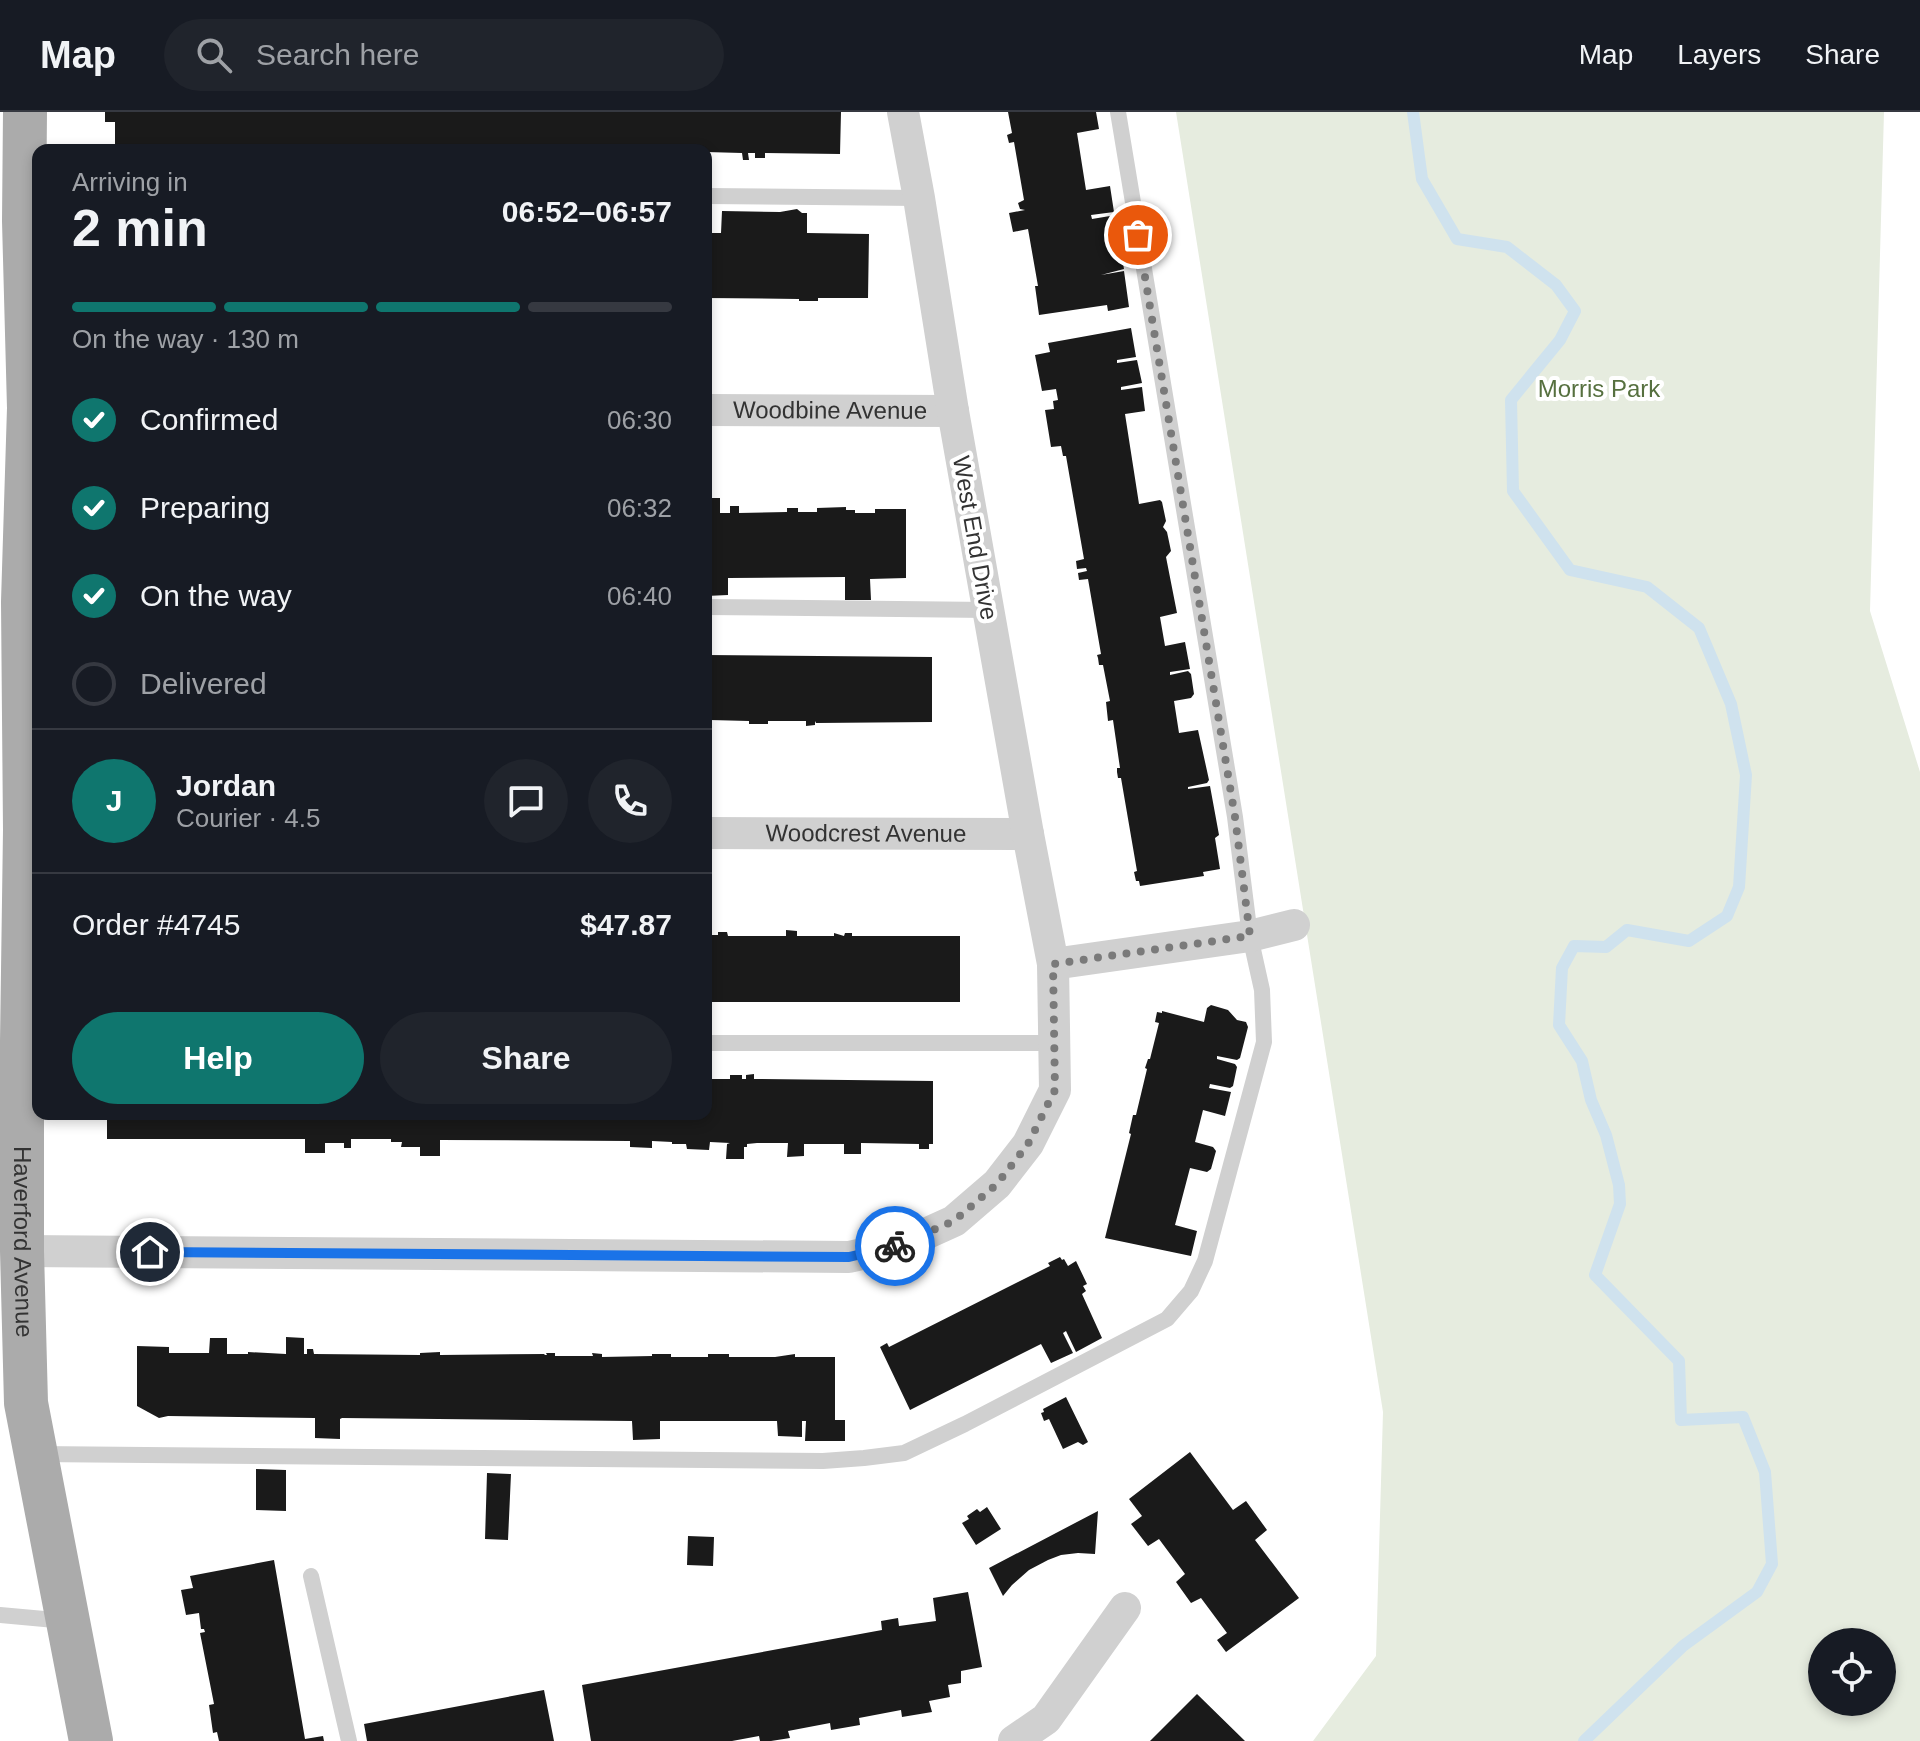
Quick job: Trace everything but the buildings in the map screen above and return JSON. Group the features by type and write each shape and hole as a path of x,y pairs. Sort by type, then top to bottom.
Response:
{"main road":[{"name":"Haverford Avenue","path":"25,112 22,176 27,391 20,599 32,830 30,1042 13,1401 36,1454 91,1741"}],"street":[{"name":"West End Drive","path":"22,1251 849,1257 901,1245 954,1221 997,1184 1028,1144 1055,1090 1053,964 988,610 903,112"},
{"name":"Woodbine Avenue","path":"712,410 953,411"},
{"name":"Woodcrest Avenue","path":"712,833 1028,834"},
{"path":"1053,964 1250,936 1294,925"},
{"path":"1014,1741 1046,1719 1125,1608"}],"lane":[{"path":"36,1454 823,1461 904,1453 1167,1319 1191,1291 1205,1261 1264,1042 1262,990 1250,936 1235,817 1118,112"},
{"path":"712,196 919,198"},
{"path":"712,607 988,610"},
{"path":"712,1043 1054,1043"},
{"path":"311,1576 349,1741"},
{"path":"0,1615 69,1621"}],"green space":[{"name":"Morris Park","path":"1176,112 1884,112 1870,611 1920,772 1920,1741 1313,1741 1376,1656 1383,1412"}],"waterway":[{"path":"1413,112 1422,179 1457,239 1507,247 1556,285 1575,311 1560,340 1511,400 1513,491 1570,570 1647,587 1699,628 1731,704 1746,775 1739,887 1727,916 1689,941 1627,930 1606,947 1574,946 1562,968 1559,1025 1582,1061 1591,1100 1606,1135 1619,1185 1620,1204 1595,1275 1679,1361 1681,1420 1743,1417 1765,1472 1772,1564 1757,1592 1683,1646 1584,1741"}],"way so far":[{"path":"895,1246 954,1221 997,1184 1028,1144 1055,1090 1053,964 1250,936 1235,817 1138,235"}],"route":[{"path":"150,1252 849,1257 895,1246"}]}
